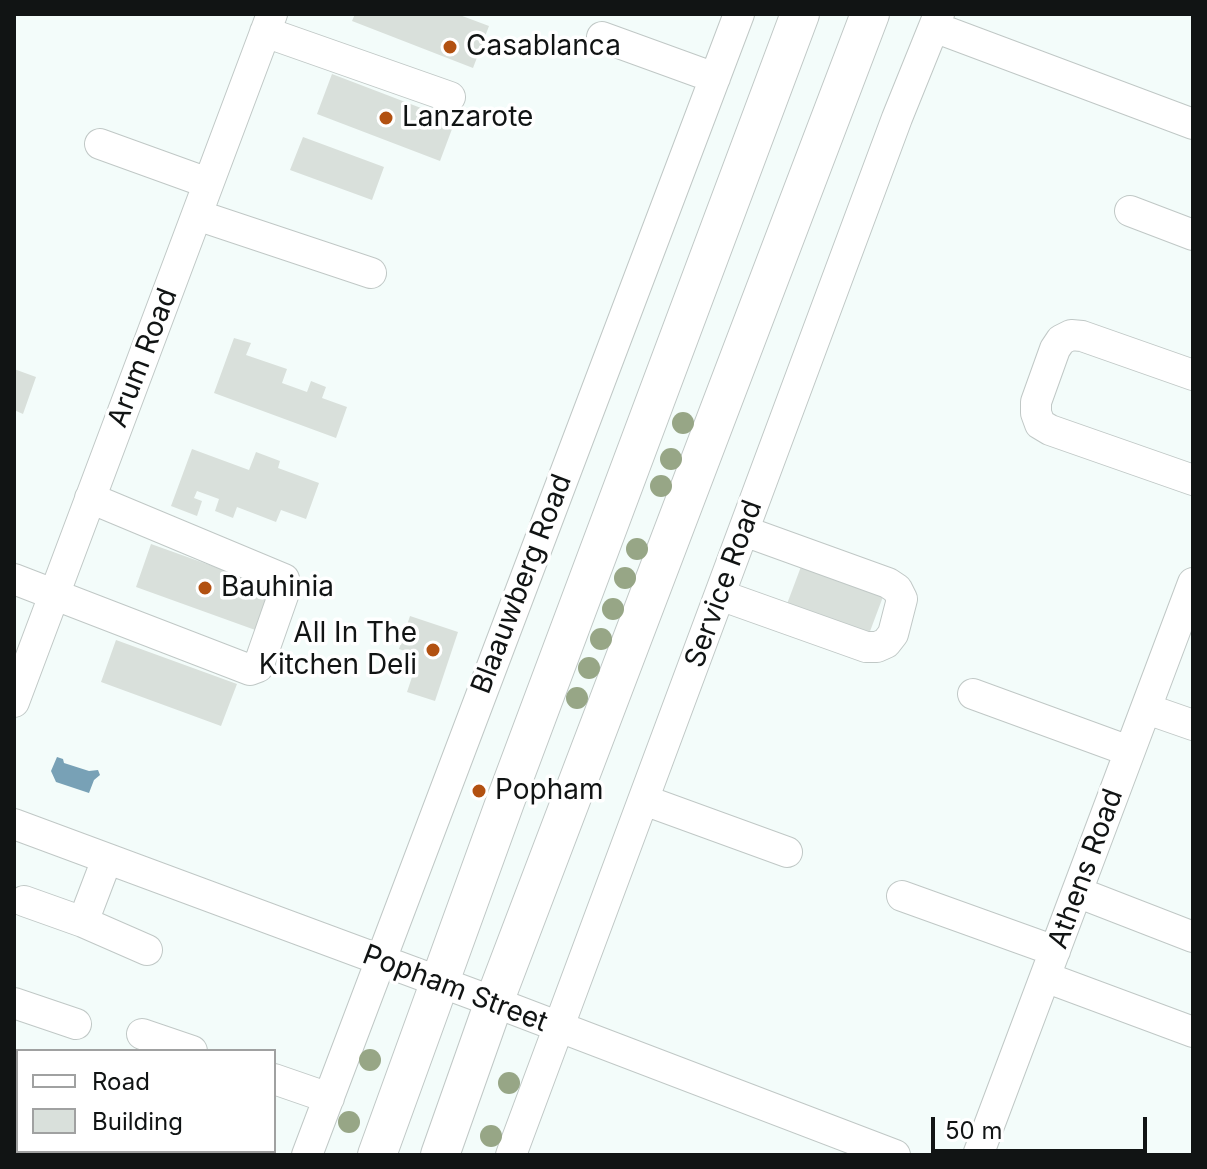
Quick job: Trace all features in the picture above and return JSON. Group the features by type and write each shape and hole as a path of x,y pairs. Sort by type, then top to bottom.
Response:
{"main road":[{"path":"377,1155 800,14"},
{"path":"440,1155 494,1002 870,14"}],"street":[{"name":"Blaauwberg Road","path":"307,1155 739,14"},
{"path":"936,20 1193,124"},
{"name":"Service Road","path":"511,1155 936,20"},
{"path":"268,23 314,51 450,97"},
{"name":"Arum Road","path":"14,702 268,23"},
{"path":"602,37 715,78"},
{"path":"100,144 208,183"},
{"path":"1130,211 1193,235"},
{"path":"197,215 371,273"},
{"path":"1193,375 1082,336 1071,335 1061,340 1055,349 1036,402 1040,424 1050,430 1193,480"},
{"path":"14,579 250,670 258,667 286,587 284,579 90,498"},
{"path":"720,595 866,647 886,643 893,634 902,599 897,589 888,583 744,531"},
{"name":"Athens Road","path":"978,1155 1193,583"},
{"path":"973,694 1129,751"},
{"path":"1147,709 1193,725"},
{"path":"644,800 787,852"},
{"name":"Popham Street","path":"14,824 895,1155"},
{"path":"83,922 107,859"},
{"path":"1077,892 1193,937"},
{"path":"902,896 1193,1032"},
{"path":"24,901 147,950"},
{"path":"14,1003 76,1024"},
{"path":"142,1034 186,1049"},
{"path":"276,1080 329,1098"}],"water":[{"path":"57,757 64,763 89,771 98,770 100,775 94,780 89,793 56,782 51,771"}],"building":[{"name":"Casablanca","path":"355,14 457,14 489,26 473,68 352,21"},
{"name":"Lanzarote","path":"332,74 455,121 440,161 317,114"},
{"path":"303,137 384,167 372,200 290,170"},
{"path":"234,338 251,343 246,355 287,369 282,383 307,392 311,381 326,387 322,398 347,407 336,438 214,393"},
{"path":"14,369 36,377 23,414 14,410"},
{"path":"192,449 249,470 256,452 280,461 278,468 319,483 306,519 281,510 276,522 237,507 233,518 215,511 219,499 197,491 194,498 202,501 197,516 171,506"},
{"name":"Bauhinia","path":"151,544 274,588 258,631 136,587"},
{"path":"802,564 884,594 869,634 787,604"},
{"path":"410,616 458,632 435,701 407,692 419,656 399,649"},
{"name":"Bauhinia","path":"116,640 237,684 221,726 101,682"},
{"path":"124,1153 161,1153 160,1155"}],"place":[{"name":"Casablanca","path":"450,47"},
{"name":"Lanzarote","path":"386,118"},
{"name":"Bauhinia","path":"205,588"},
{"name":"All In The Kitchen Deli","path":"433,650"},
{"name":"Popham","path":"479,791"}]}
